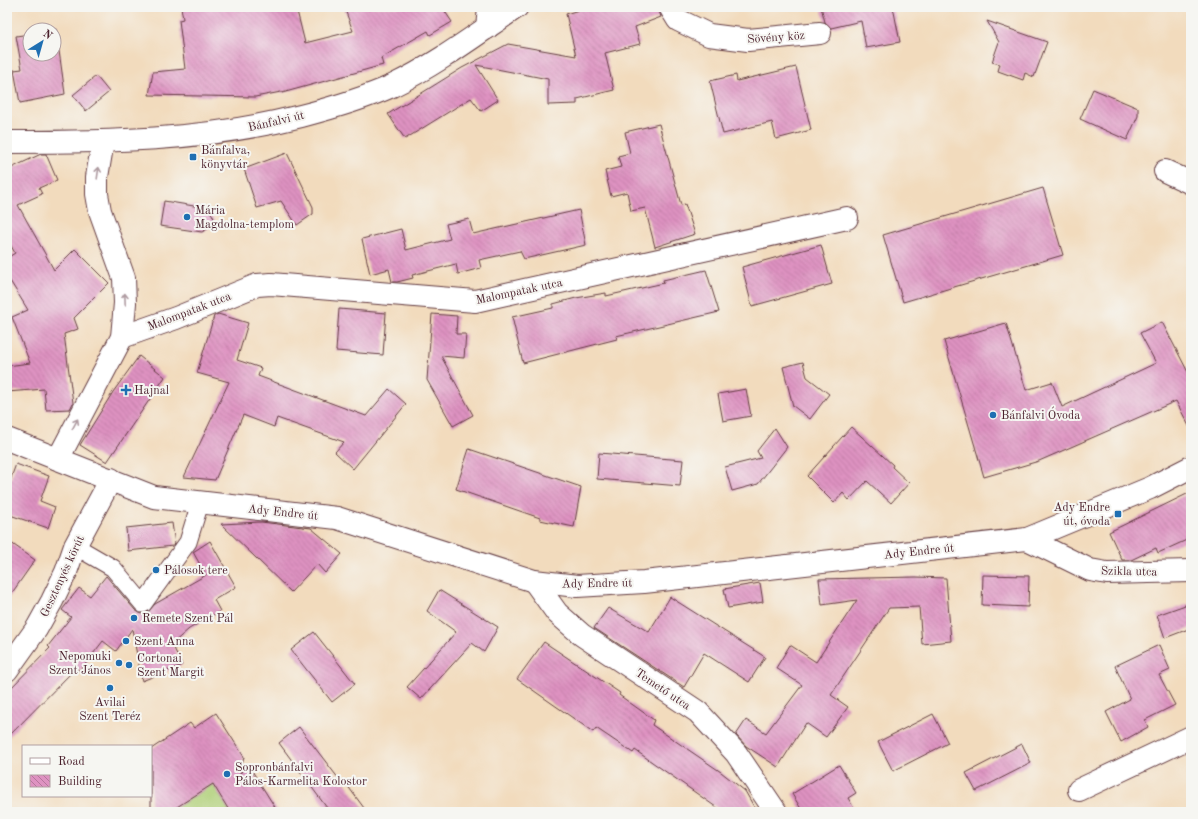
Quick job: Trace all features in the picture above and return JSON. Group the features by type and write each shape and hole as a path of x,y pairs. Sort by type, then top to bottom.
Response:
{"street":[{"name":"Bánfalvi út","path":"7,142 160,139 262,126 330,109 392,85 428,66 488,17 517,7"},
{"name":"Sövény köz","path":"670,7 678,20 709,35 748,40 820,33"},
{"path":"58,459 122,337 126,303 124,278 100,211 97,194 97,177 103,141"},
{"path":"1165,171 1191,183"},
{"name":"Malompatak utca","path":"122,337 176,318 257,285 271,284 475,301 847,218"},
{"name":"Ady Endre út","path":"7,439 154,497 337,518 534,581 577,586 644,582 1027,539 1150,488 1191,467"},
{"name":"Gesztenyés körút","path":"7,670 37,628 52,601 66,572 75,546 111,480"},
{"path":"75,546 113,568 143,604 188,542 200,503"},
{"name":"Szikla utca","path":"1027,539 1090,570 1107,573 1191,571"},
{"name":"Temető utca","path":"534,581 557,613 582,635 698,712 736,753 776,812"},
{"path":"1079,790 1191,737"}],"green space":[{"path":"213,784 230,812 169,812"}],"building":[{"path":"181,7 296,7 305,43 353,31 344,7 442,7 452,22 430,35 428,31 381,58 383,65 282,93 255,97 149,95 153,72 185,69 179,20 183,19"},
{"path":"588,7 658,7 661,17 635,27 640,44 605,53 614,90 577,99 577,104 548,105 548,79 476,65 498,100 481,111 471,98 405,139 388,114 462,68 508,44 576,56 566,14"},
{"path":"821,7 893,7 900,42 866,48 861,21 831,28 825,22"},
{"path":"987,21 1047,42 1034,77 1025,73 1023,80 998,71 1000,64 992,62 999,42"},
{"path":"22,35 22,62 61,62 65,94 20,103 14,70 22,69 16,36"},
{"path":"796,67 811,130 776,139 772,122 723,134 710,81 736,75 737,81"},
{"path":"96,76 109,92 86,111 73,95"},
{"path":"1093,89 1138,108 1138,116 1127,140 1080,119"},
{"path":"659,124 681,205 685,204 695,234 655,247 645,208 631,211 627,192 611,196 605,171 621,167 618,156 630,153 625,132"},
{"path":"287,153 313,207 313,214 297,225 281,201 257,208 244,169"},
{"path":"41,154 46,154 57,180 39,188 42,194 18,205 54,270 75,249 109,283 74,318 78,329 64,334 73,403 70,409 46,410 44,389 7,392 7,366 30,363 12,317 28,310 7,276 7,258 15,253 7,239 7,170"},
{"path":"1043,188 1063,255 903,302 883,235"},
{"name":"Mária Magdolna-templom","path":"164,201 206,208 212,214 215,221 209,228 202,232 160,226"},
{"path":"579,210 586,245 524,259 520,251 479,260 481,268 458,274 456,264 412,275 413,278 397,282 392,282 389,269 370,274 362,239 401,229 406,250 450,239 446,224 469,219 473,234"},
{"path":"821,245 832,284 752,306 742,267"},
{"path":"706,270 719,312 616,336 617,339 523,363 512,317 553,308 553,304 576,298 606,293 606,296 664,283 663,280"},
{"path":"339,309 386,313 383,355 336,351"},
{"path":"218,314 248,323 237,360 261,368 258,376 366,416 389,389 406,404 353,469 335,452 344,442 277,418 274,427 243,415 215,480 184,477 229,382 197,373 214,316"},
{"path":"432,314 457,316 456,334 466,334 464,358 441,356 473,415 453,426 427,380"},
{"path":"1162,322 1191,378 1191,430 1176,401 1039,461 984,477 944,341 1006,323 1026,390 1052,382 1062,407 1156,363 1140,333"},
{"path":"139,356 165,377 107,462 80,445 113,392"},
{"path":"803,362 807,377 829,394 810,419 793,406 783,367"},
{"path":"746,389 751,416 723,421 718,394"},
{"path":"851,427 893,465 892,467 909,483 891,503 867,481 849,500 843,493 834,503 807,476"},
{"path":"775,428 787,447 758,484 732,491 725,467 761,458 757,451"},
{"path":"469,449 581,487 574,527 540,520 540,518 456,489"},
{"path":"599,453 683,460 680,486 597,479"},
{"path":"16,464 49,476 40,501 55,507 48,528 7,514 7,489"},
{"path":"1191,492 1191,538 1158,553 1156,548 1131,560 1122,560 1109,532"},
{"path":"261,522 311,528 342,554 325,573 317,564 291,592 221,524"},
{"path":"172,523 175,544 173,546 128,551 126,528"},
{"path":"7,540 35,560 7,600"},
{"path":"210,541 236,587 214,600 220,611 189,629 172,644 182,665 142,681 132,629 116,651 103,641 80,671 76,668 7,738 7,692 50,648 48,646 71,617 62,610 79,588 90,596 106,576 135,610 141,614 147,613 155,604 206,575 193,552"},
{"path":"983,575 1029,576 1028,607 982,605"},
{"path":"916,577 946,578 951,641 922,644 919,607 889,608 831,695 848,707 826,737 806,723 778,767 746,746 736,735 746,720 766,733 802,685 776,668 790,645 816,662 857,600 822,605 819,579"},
{"path":"760,583 763,602 728,608 724,589"},
{"path":"439,590 498,627 484,652 472,643 421,699 407,687 456,632 427,611"},
{"path":"670,597 765,657 749,682 704,653 684,687 594,628 608,608 649,632"},
{"path":"1191,603 1191,628 1165,638 1157,615"},
{"path":"314,632 355,684 332,702 291,650"},
{"path":"544,642 620,693 619,695 654,720 652,725 721,772 745,791 757,812 723,812 635,750 633,753 596,728 593,732 517,679"},
{"path":"1159,645 1170,670 1159,675 1175,705 1145,720 1148,727 1121,742 1106,712 1130,699 1115,666"},
{"path":"216,713 244,757 240,773 249,766 278,812 230,812 213,784 169,812 151,812 152,748 190,723 194,728"},
{"path":"933,714 948,743 893,771 878,742"},
{"path":"299,727 342,783 344,781 367,812 330,812 279,743"},
{"path":"1022,744 1031,763 976,791 966,773"},
{"path":"839,765 856,793 848,798 856,812 803,812 792,794"}],"place":[{"name":"Bánfalva, könyvtár","path":"193,157"},
{"name":"Mária Magdolna-templom","path":"187,217"},
{"name":"Hajnal","path":"126,390"},
{"name":"Bánfalvi Óvoda","path":"993,415"},
{"name":"Ady Endre út, óvoda","path":"1118,514"},
{"name":"Pálosok tere","path":"156,570"},
{"name":"Remete Szent Pál","path":"134,618"},
{"name":"Szent Anna","path":"126,641"},
{"name":"Nepomuki Szent János","path":"119,663"},
{"name":"Cortonai Szent Margit","path":"129,665"},
{"name":"Avilai Szent Teréz","path":"110,688"},
{"name":"Sopronbánfalvi Pálos-Karmelita Kolostor","path":"227,774"}]}
